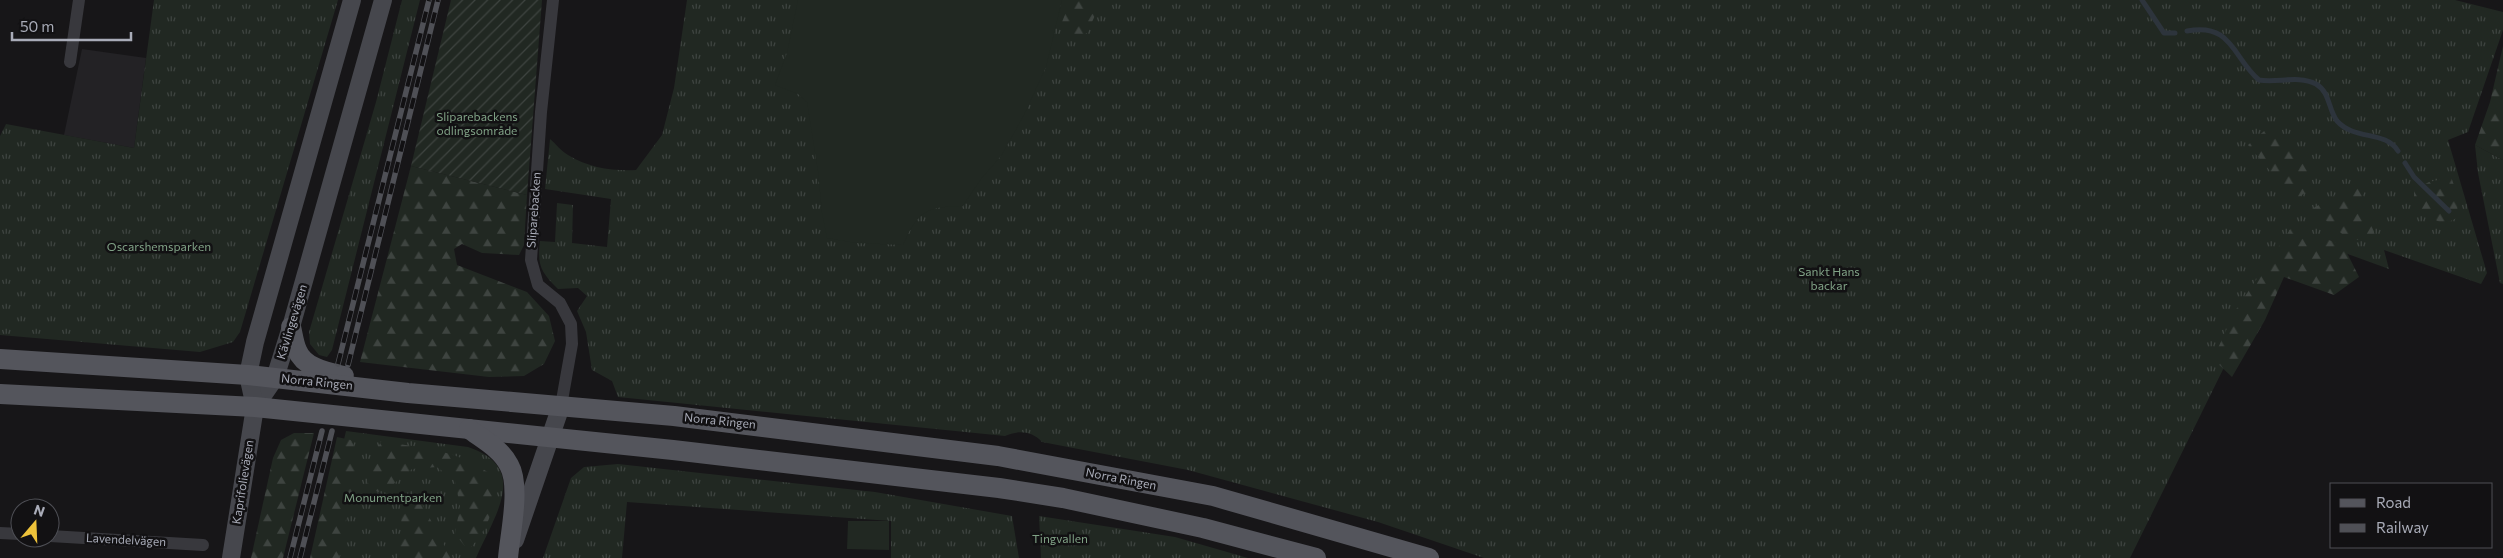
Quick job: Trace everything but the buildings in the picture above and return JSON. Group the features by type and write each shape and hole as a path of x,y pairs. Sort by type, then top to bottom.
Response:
{"main road":[{"path":"255,407 248,375 255,342 352,0"},
{"name":"Kävlingevägen","path":"255,407 275,378 291,328 383,0"},
{"path":"291,328 297,351 313,367 408,392"},
{"name":"Norra Ringen","path":"0,359 248,375 782,428 998,456 1213,496 1429,558"},
{"path":"0,394 255,407 468,428 999,488 1063,498 1203,528 1316,558"},
{"path":"508,558 561,406"},
{"name":"Kaprifolievägen","path":"231,558 255,407"},
{"path":"468,428 495,447 510,466 514,490 508,558"}],"street":[{"path":"70,62 78,0"},
{"name":"Sliparebacken","path":"553,0 541,112 531,260 538,286 560,303 571,324 572,344 561,406"},
{"name":"Lavendelvägen","path":"60,537 202,545"}],"shaded area":[{"path":"82,49 146,58 134,148 64,135"}],"green space":[{"name":"Oscarshemsparken","path":"154,0 338,0 240,332 233,342 200,352 0,335 0,136 6,124 134,148"},
{"path":"402,0 420,0 332,350 327,357 319,355 310,344 309,332 376,102"},
{"name":"Sliparebackens odlingsområde","path":"451,0 542,0 527,195 411,166"},
{"name":"Sankt Hans backar","path":"687,0 2455,0 2503,12 2503,30 2468,132 2448,140 2487,273 2481,284 2384,250 2389,269 2323,245 2274,266 2130,558 1484,558 1378,522 1188,470 1042,442 1034,436 1020,432 1005,436 618,397 612,381 592,370 586,332 577,311 587,296 578,288 558,289 544,273 539,257 540,241 555,242 557,203 573,205 572,243 607,247 611,199 545,189 550,139 565,153 592,166 618,170 636,170 662,135 674,88"},
{"path":"798,0 1062,0 1046,67 1024,115 1001,156 981,179 962,207 940,208 924,213 913,225 903,245 856,243 827,238 807,102 798,94 775,85 787,53"},
{"path":"1071,0 1102,0 1087,33 1072,40 1061,33 1062,22"},
{"path":"2503,46 2503,160 2475,145 2490,102"},
{"path":"2270,126 2305,159 2313,187 2295,200 2248,145"},
{"path":"2475,145 2503,160 2503,284 2500,283 2478,173"},
{"path":"411,166 527,195 524,245 519,255 482,253 462,244 454,249 457,265 527,292 549,316 555,341 544,364 524,376 489,377 360,362"},
{"path":"2451,177 2458,196 2457,218 2444,224 2414,210 2414,190 2429,182"},
{"path":"2350,186 2361,188 2377,243 2347,238 2312,209"},
{"path":"2292,227 2343,245 2359,277 2334,295 2284,277 2265,320 2232,377 2213,359 2235,311"},
{"name":"Monumentparken","path":"346,431 468,447 487,456 498,467 503,480 502,495 498,510 476,558 317,558"},
{"path":"294,433 314,433 283,558 251,558 273,458 281,440"},
{"path":"337,437 351,440 359,454 339,558 310,558"},
{"path":"381,441 455,456 469,461 496,478 494,499 486,526 468,550 455,534 460,506 455,481 437,467 412,469 392,485 378,492 367,486 371,464"},
{"path":"618,464 875,492 1012,516 1019,558 891,558 891,521 627,502 622,558 543,558 571,478 584,467"},
{"path":"415,491 451,558 397,558 402,531 400,504"},
{"name":"Tingvallen","path":"1039,516 1175,537 1248,558 1041,558"},
{"path":"848,521 889,521 889,550 847,549"}],"waterway":[{"path":"2142,0 2164,33 2175,33"},
{"path":"2187,31 2202,30 2214,32 2223,37 2259,80 2302,80 2316,84 2324,91 2334,116 2344,127 2361,134 2386,140 2398,151"},
{"path":"2405,163 2414,177 2449,211"}],"railway":[{"path":"338,364 429,0"},
{"path":"348,365 438,0"},
{"path":"290,558 322,431"},
{"path":"300,558 332,431"}]}
